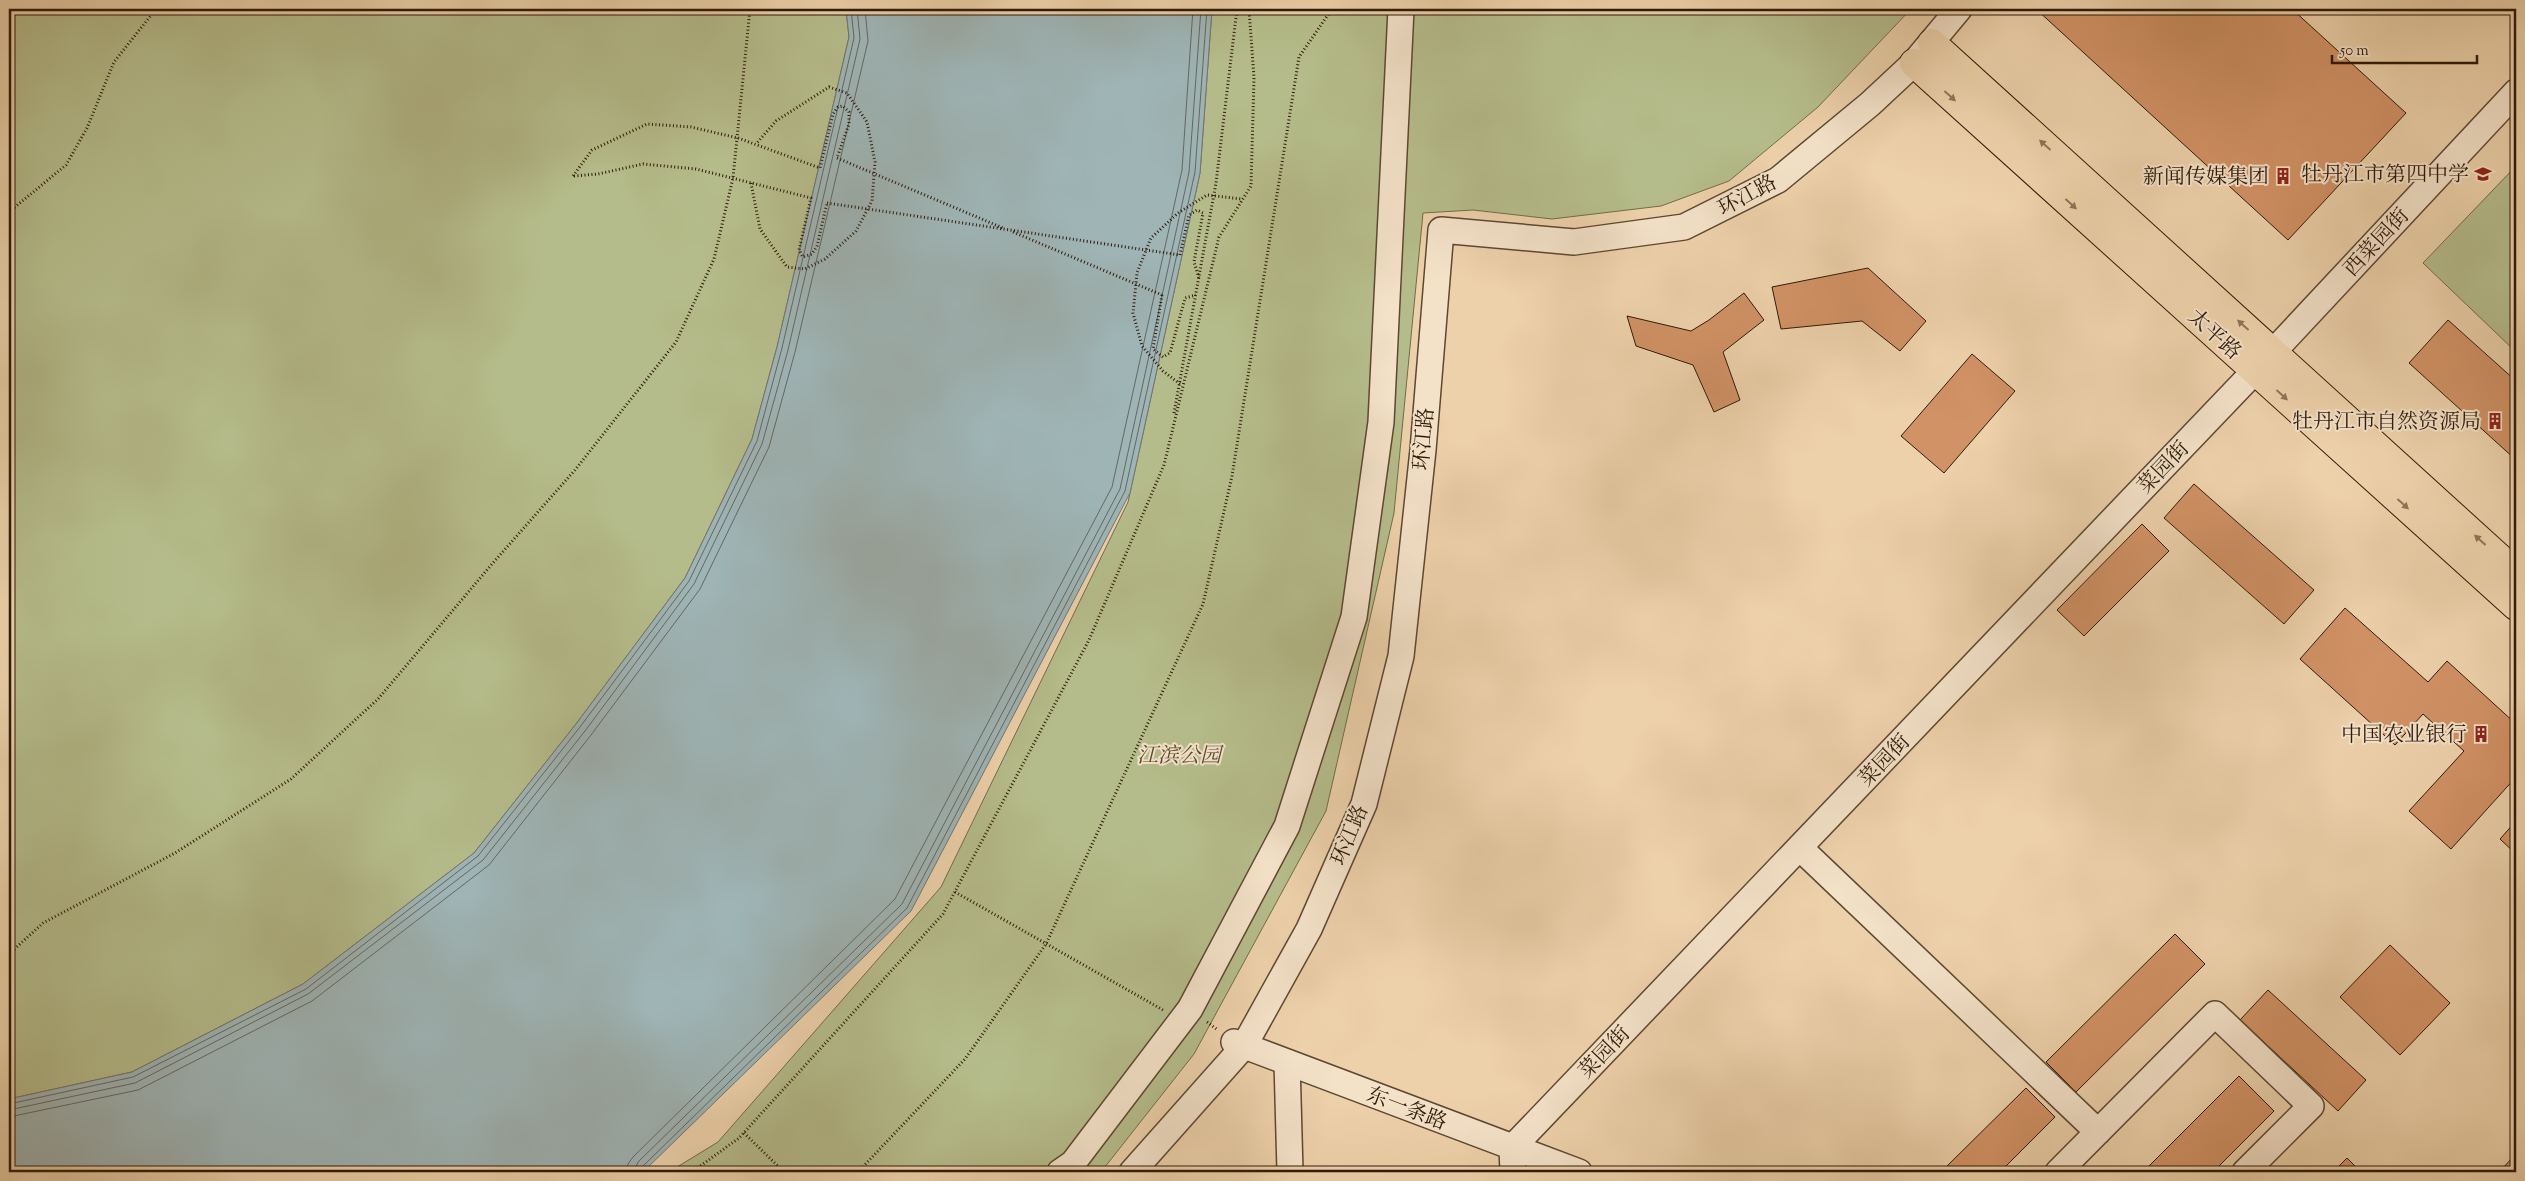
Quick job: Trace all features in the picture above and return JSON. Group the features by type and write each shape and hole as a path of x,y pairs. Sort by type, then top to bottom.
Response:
{"main road":[{"name":"太平路","path":"1932,43 2516,606"},
{"name":"太平路","path":"1914,63 2516,573"}],"street":[{"path":"1060,1172 1073,1163 1186,1014 1288,826 1354,617 1381,422 1401,9"},
{"name":"环江路","path":"1132,1172 1239,1044 1310,929 1364,804 1401,656 1423,450 1441,230 1574,242 1684,227 1778,180 1870,104 1914,63 1959,9"},
{"name":"西菜园街","path":"2264,361 2516,92"},
{"name":"菜园街","path":"1512,1160 1800,848 2264,361"},
{"path":"1800,848 2098,1132"},
{"path":"2058,1172 2215,1014 2311,1106 2246,1172"},
{"name":"东一条路","path":"1239,1044 1287,1062 1512,1160 1579,1172"},
{"path":"1286,1169 1287,1062"}],"path":[{"path":"9,212 66,165 86,128 114,62 156,9"},
{"path":"9,954 44,923 93,895 176,853 291,779 378,699 492,564 575,470 676,342 714,259 733,178 750,9"},
{"path":"1168,448 1216,183 1237,9"},
{"path":"692,1172 744,1133 943,914 1089,640 1164,465 1219,237 1251,186 1254,78 1249,9"},
{"path":"858,1172 965,1059 1046,944 1203,604 1232,476 1299,57 1332,9"},
{"path":"751,183 760,229 787,267 805,269 825,259 856,231 872,201 875,162 867,122 847,93 829,87 776,121 756,144"},
{"path":"1196,295 1185,298 1170,353 1164,357 1153,349 1162,295 1007,230 837,158 849,124 849,112 843,106 838,107 833,114 820,168 738,138 691,127 647,124 592,150 573,176 643,164 696,169 811,198 799,250 803,256 812,254 817,246 827,203 1007,230 1180,255 1189,215 1197,210 1203,213 1194,262 1199,278"},
{"path":"1183,386 1163,371 1142,346 1133,312 1136,273 1151,238 1178,213 1207,195 1242,199"},
{"path":"955,892 1046,944 1186,1014 1239,1044"},
{"path":"744,1133 784,1172"}],"green space":[{"path":"9,9 846,9 849,37 777,347 752,439 685,578 576,724 474,853 303,984 132,1072 9,1099"},
{"name":"江滨公园","path":"1212,9 1911,9 1818,107 1729,181 1661,206 1552,219 1473,210 1423,213 1394,513 1326,811 1194,1054 1101,1172 669,1172 718,1142 941,887 1128,502 1200,173"},
{"path":"2516,166 2516,352 2423,263"}],"water":[{"path":"846,9 1212,9 1200,173 1130,493 911,911 643,1172 9,1172 9,1099 132,1072 303,984 474,853 576,724 685,578 752,439 777,347 849,37"}],"building":[{"name":"新闻传媒集团","path":"2036,9 2292,9 2406,113 2288,240"},
{"path":"1868,268 1926,321 1900,351 1862,321 1781,329 1772,287"},
{"path":"1744,293 1764,320 1723,352 1740,400 1714,412 1693,365 1636,346 1627,316 1691,331 1709,320"},
{"name":"牡丹江市自然资源局","path":"2448,320 2516,381 2516,460 2409,363"},
{"path":"1972,354 2015,391 1944,473 1901,436"},
{"path":"2194,484 2314,590 2284,624 2164,518"},
{"path":"2142,524 2169,551 2084,636 2057,610"},
{"name":"中国农业银行","path":"2345,608 2428,682 2447,661 2516,724 2516,777 2451,849 2409,811 2464,751 2423,714 2395,745 2300,659"},
{"path":"2516,821 2516,854 2500,839"},
{"path":"2175,934 2205,964 2076,1092 2046,1062"},
{"path":"2390,945 2450,1003 2400,1055 2340,997"},
{"path":"2268,990 2366,1080 2338,1111 2240,1020"},
{"path":"2239,1076 2274,1111 2213,1172 2143,1172"},
{"path":"2026,1088 2055,1117 2000,1172 1941,1172"},
{"path":"2516,1154 2516,1172 2499,1172"},
{"path":"2347,1158 2361,1172 2333,1172"}],"place":[{"name":"牡丹江市第四中学","path":"2483,174"},
{"name":"新闻传媒集团","path":"2283,176"},
{"name":"牡丹江市自然资源局","path":"2495,421"},
{"name":"中国农业银行","path":"2481,734"}]}
